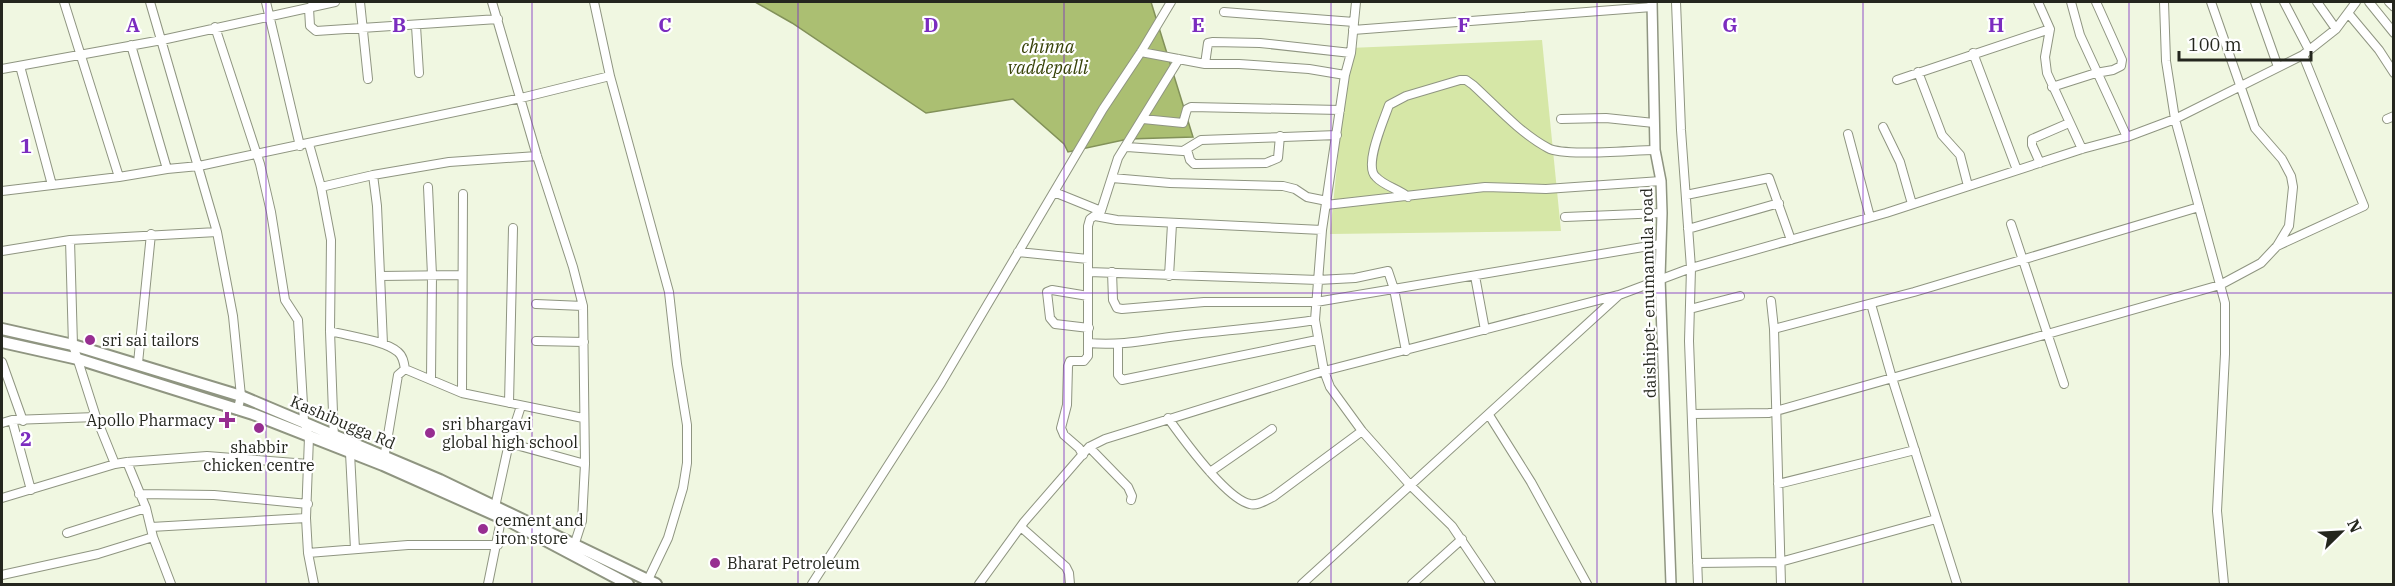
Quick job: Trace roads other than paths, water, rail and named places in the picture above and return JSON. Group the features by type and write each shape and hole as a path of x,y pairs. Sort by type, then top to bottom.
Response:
{"main road":[{"name":"Kashibugga Rd","path":"2,329 138,363 241,396 334,434 384,461"},
{"name":"Kashibugga Rd","path":"2,342 78,359 238,408 350,453 384,461 440,480 573,549 650,584"},
{"name":"Kashibugga Rd","path":"573,549 628,584"}],"street":[{"path":"64,2 119,177"},
{"path":"150,2 217,232 233,316 241,396 238,408"},
{"path":"266,2 300,146"},
{"path":"309,8 316,2"},
{"path":"2,69 162,40 298,6 309,8 336,2"},
{"path":"360,2 368,79"},
{"path":"492,2 583,306 585,464 582,521 573,549"},
{"path":"594,2 610,76 669,292 687,425 687,463 683,488 668,538 650,584"},
{"path":"813,585 941,383 1103,109 1171,2"},
{"path":"1354,2 1351,53 1345,75 1322,230 1316,302 1317,340 1324,371 1330,387 1362,431 1411,486 1443,515 1462,539 1481,573 1491,585"},
{"path":"1588,2 1588,13"},
{"path":"1676,2 1680,130 1691,268 1689,341 1698,585"},
{"path":"2038,2 2050,29 2045,63 2052,87 2082,149"},
{"path":"2071,2 2080,35 2127,137"},
{"path":"2052,87 2096,73 2118,69 2121,66 2122,60 2096,2"},
{"path":"2165,2 2166,62 2175,119 2225,303 2226,324 2217,511 2224,585"},
{"path":"1692,414 1755,414 1776,411 2220,285 2261,263 2277,246 2289,226 2293,187 2291,176 2276,150 2255,128 2239,88 2211,2"},
{"path":"2255,2 2278,67"},
{"path":"2277,246 2364,206 2306,53 2284,2"},
{"path":"2318,2 2336,29"},
{"path":"979,585 1021,527 1089,447 1105,439 1324,371 1619,294 1691,268 1870,217 2082,149 2127,137 2175,119 2306,53 2336,29 2356,2"},
{"path":"2369,2 2394,33"},
{"path":"2389,2 2394,7"},
{"path":"1224,12 1354,26 1588,13 1652,4"},
{"name":"daishipet- enumamula road","path":"1652,4 1655,150 1661,181 1660,278 1671,585"},
{"path":"309,8 310,26 316,31 498,19"},
{"path":"2348,13 2379,50 2394,73"},
{"path":"416,26 419,73"},
{"path":"215,27 256,153 271,212 285,300 298,320 304,421 309,437 306,518 308,553 314,585"},
{"path":"1897,80 2050,29"},
{"path":"1204,64 1207,46 1213,42 1351,53"},
{"path":"131,45 167,169"},
{"path":"1141,52 1204,64 1310,69 1345,75"},
{"path":"1973,54 2017,170"},
{"path":"1083,455 1079,448 1064,435 1061,428 1067,405 1068,366 1071,361 1080,362 1087,358 1088,226 1090,219 1098,213 1119,158 1179,59"},
{"path":"20,66 52,185"},
{"path":"1918,72 1942,135 1960,155 1968,186"},
{"path":"2,191 199,166 521,98 610,76"},
{"path":"1408,196 1374,177 1371,169 1371,158 1389,105 1406,96 1460,80 1466,80 1473,85 1524,131 1548,148 1565,152 1655,150"},
{"path":"1143,119 1183,123 1187,109 1191,107 1340,110"},
{"path":"1561,119 1606,118 1654,123"},
{"path":"2040,163 2032,145 2032,139 2069,123"},
{"path":"1883,127 1900,162 1912,204"},
{"path":"1848,134 1870,217"},
{"path":"1127,147 1187,150 1201,141 1337,135"},
{"path":"1187,150 1194,164 1266,163 1278,158 1280,136"},
{"path":"309,144 321,187 330,240 334,447"},
{"path":"321,187 373,175 449,162 537,156"},
{"path":"373,175 377,206 383,344"},
{"path":"1686,195 1767,177 1771,180 1791,240"},
{"path":"1112,178 1170,183 1283,186 1326,203 1485,187 1546,189 1661,181"},
{"path":"429,187 432,275 431,379"},
{"path":"1054,192 1117,220 1322,230"},
{"path":"462,194 462,393"},
{"path":"1688,229 1779,203"},
{"path":"1774,329 1871,304 2199,207"},
{"path":"1565,217 1662,213"},
{"path":"1169,276 1172,224"},
{"path":"2011,224 2064,384"},
{"path":"509,403 513,228"},
{"path":"2,251 70,240 217,232"},
{"path":"138,363 151,234"},
{"path":"70,240 73,345 96,417 115,464"},
{"path":"1112,272 1113,300 1117,308 1122,309 1204,302 1316,302 1661,244"},
{"path":"1018,252 1088,259"},
{"path":"1089,272 1318,280 1355,278 1388,271 1394,289 1406,351"},
{"path":"380,276 462,275"},
{"path":"1475,276 1485,330"},
{"path":"1088,296 1052,290 1047,292 1050,318 1054,324 1089,328"},
{"path":"1302,585 1311,581 1619,294"},
{"path":"1690,309 1740,296"},
{"path":"1771,301 1774,329 1781,585"},
{"path":"536,304 583,306"},
{"path":"1871,304 1914,450 1958,585"},
{"path":"1088,343 1118,345 1315,320"},
{"path":"330,331 383,344 400,353 405,369"},
{"path":"1118,345 1118,375 1122,380 1317,340"},
{"path":"536,341 584,342"},
{"path":"2,362 23,421"},
{"path":"405,369 462,393 583,418"},
{"path":"384,461 398,375 405,369"},
{"path":"488,585 498,545 508,442 521,406"},
{"path":"1489,415 1531,482 1587,585"},
{"path":"2,423 12,420 96,417"},
{"path":"1168,418 1210,472 1243,501 1257,504 1273,497 1362,431"},
{"path":"12,420 31,490"},
{"path":"1210,472 1272,429"},
{"path":"508,442 585,464"},
{"path":"1089,447 1128,487 1132,496 1131,500"},
{"path":"1778,484 1914,450"},
{"path":"350,453 355,549"},
{"path":"2,498 127,462 207,456 308,464"},
{"path":"127,462 146,508 153,537 171,585"},
{"path":"139,494 214,495 308,504"},
{"path":"67,533 146,508"},
{"path":"151,527 306,518"},
{"path":"1697,563 1780,562 1936,519"},
{"path":"1021,527 1066,567 1070,585"},
{"path":"2,575 98,554 153,537"},
{"path":"1412,585 1462,539"},
{"path":"308,553 408,545 498,545"}],"water":[{"name":"chinna vaddepalli","path":"755,2 1151,2 1193,137 1128,139 1068,152 1064,144 1013,99 926,113 792,23"}],"place":[{"name":"sri sai tailors","path":"90,340"},
{"name":"Apollo Pharmacy","path":"227,420"},
{"name":"shabbir chicken centre","path":"259,428"},
{"name":"sri bhargavi global high school","path":"430,433"},
{"name":"cement and iron store","path":"483,529"},
{"name":"Bharat Petroleum","path":"715,563"}]}
